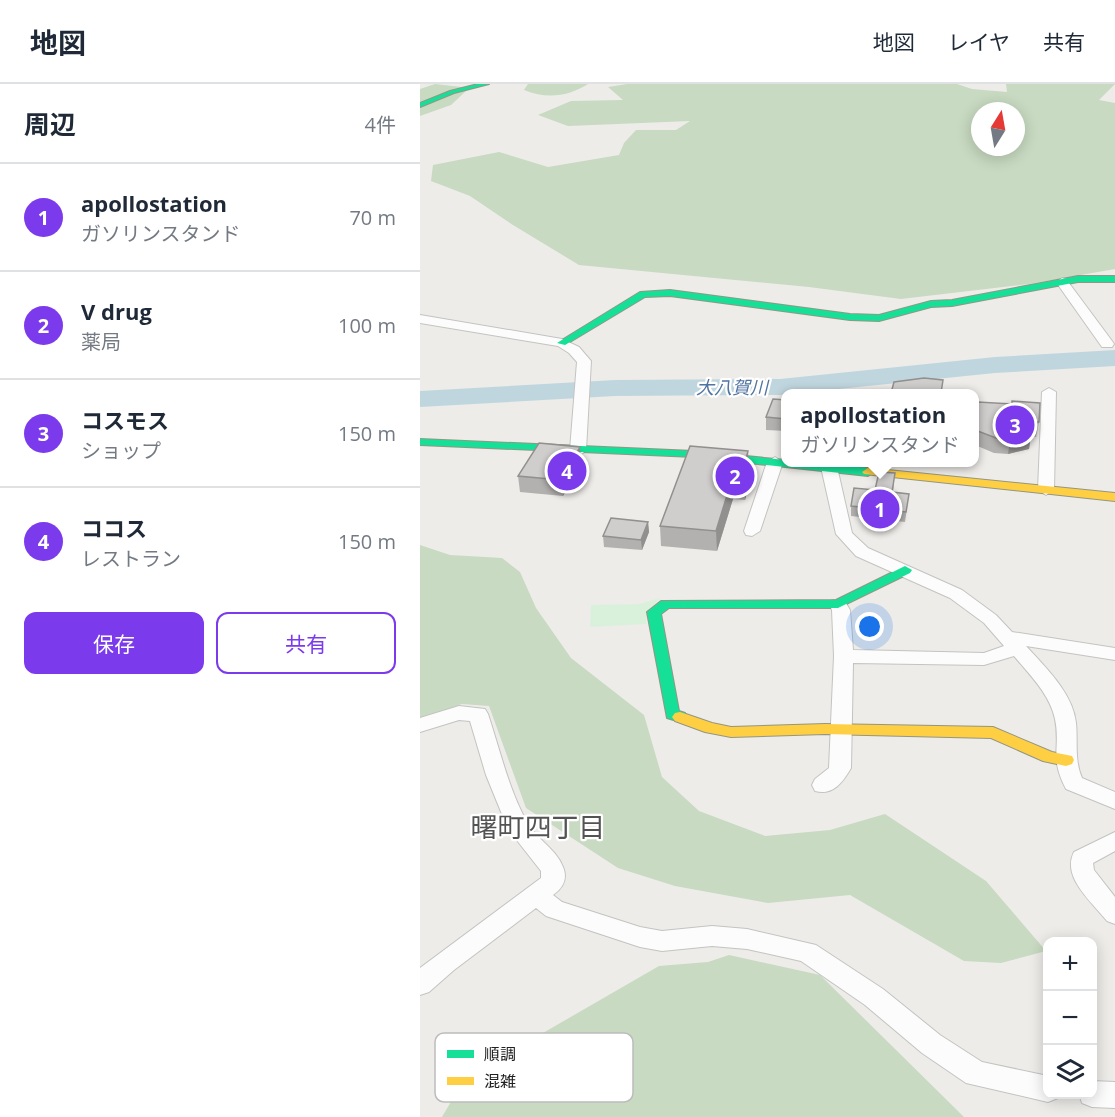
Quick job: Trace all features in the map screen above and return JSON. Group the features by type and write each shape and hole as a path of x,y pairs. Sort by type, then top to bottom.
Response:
{"street":[{"path":"420,105 452,92 486,84"},
{"path":"562,343 643,294 670,293 868,318 888,316 923,305 962,301 1062,282 1094,278 1115,279"},
{"path":"1062,282 1107,344"},
{"path":"420,319 562,343 574,350 584,361 585,375 578,450"},
{"path":"1046,490 1049,392"},
{"path":"420,442 694,454 781,463"},
{"path":"752,531 775,462"},
{"path":"1115,497 829,467 844,534 862,552 905,570 963,599 990,619 1051,688 1064,711 1066,760 1074,783 1115,801"},
{"path":"905,570 838,604 666,604 654,612 672,714 731,732 841,729 993,733 1048,757 1066,760"},
{"path":"823,785 838,773 844,657 841,610 838,604"},
{"path":"844,657 984,659 1012,643 1115,654"},
{"path":"420,725 468,712 478,714 497,775 519,829 553,869 553,882 537,896 445,962 420,984"},
{"path":"1115,841 1082,858 1082,873 1115,914"},
{"path":"537,896 554,909 640,937 662,941 712,936 747,939 807,952 874,997 948,1057 976,1074 1043,1088"},
{"path":"1097,1094 1115,1095"}],"green space":[{"path":"435,84 462,87 466,91 451,105 420,116 420,89"},
{"path":"528,84 588,84 565,94 541,95 524,90"},
{"path":"627,84 957,84 972,89 1007,92 1006,84 1115,84 1099,100 1115,103 1115,269 1029,284 901,299 809,287 579,265 470,196 431,181 433,165 499,152 548,167 619,155 624,143 636,130 676,130 690,121 568,126 538,115 571,101 623,100 608,87"},
{"path":"420,545 450,555 502,558 520,572 536,608 571,658 644,715 662,777 699,811 765,836 830,830 885,814 986,881 1043,948 1043,952 1001,963 964,961 850,895 768,903 675,886 618,868 526,808 489,706 462,704 420,719"},
{"path":"660,598 647,612 646,624 590,627 591,605 639,604"},
{"path":"729,955 820,975 964,1117 442,1117 451,1102 633,1102 633,1033 543,1033 659,966 708,962"}],"building":[{"path":"924,378 943,380 942,389 892,389 894,382"},
{"path":"773,399 781,400 781,418 766,417"},
{"path":"1012,401 1040,403 1039,422 1032,422 1031,434 1010,440 979,432 979,402 1012,404"},
{"path":"539,443 580,447 561,480 518,476"},
{"path":"690,446 748,451 744,466 749,466 745,481 732,479 716,531 660,526"},
{"path":"879,472 895,473 892,492 909,494 906,512 851,506 854,488 875,490"},
{"path":"611,518 648,522 641,540 603,536"}],"waterway":[{"name":"大八賀川","path":"420,399 615,388 780,387 995,365 1115,358"}],"traffic: fast":[{"path":"420,105 452,92 486,84"},
{"path":"562,343 643,294 670,293 850,317 879,318 931,304 952,303 1078,279 1115,279"},
{"path":"420,442 694,454 781,463"},
{"path":"820,467 868,472"},
{"path":"680,717 672,714 654,612 666,604 838,604 905,570"}],"traffic: slow":[{"path":"868,472 1115,497"},
{"path":"680,717 710,728 731,732 825,729 993,733 1049,757 1066,760"}],"place":[{"name":"コスモス","path":"1015,425"},
{"name":"ココス","path":"567,471"},
{"name":"V drug","path":"735,476"},
{"name":"apollostation","path":"880,509"}],"district":[{"name":"曙町四丁目","path":"538,828"}]}
